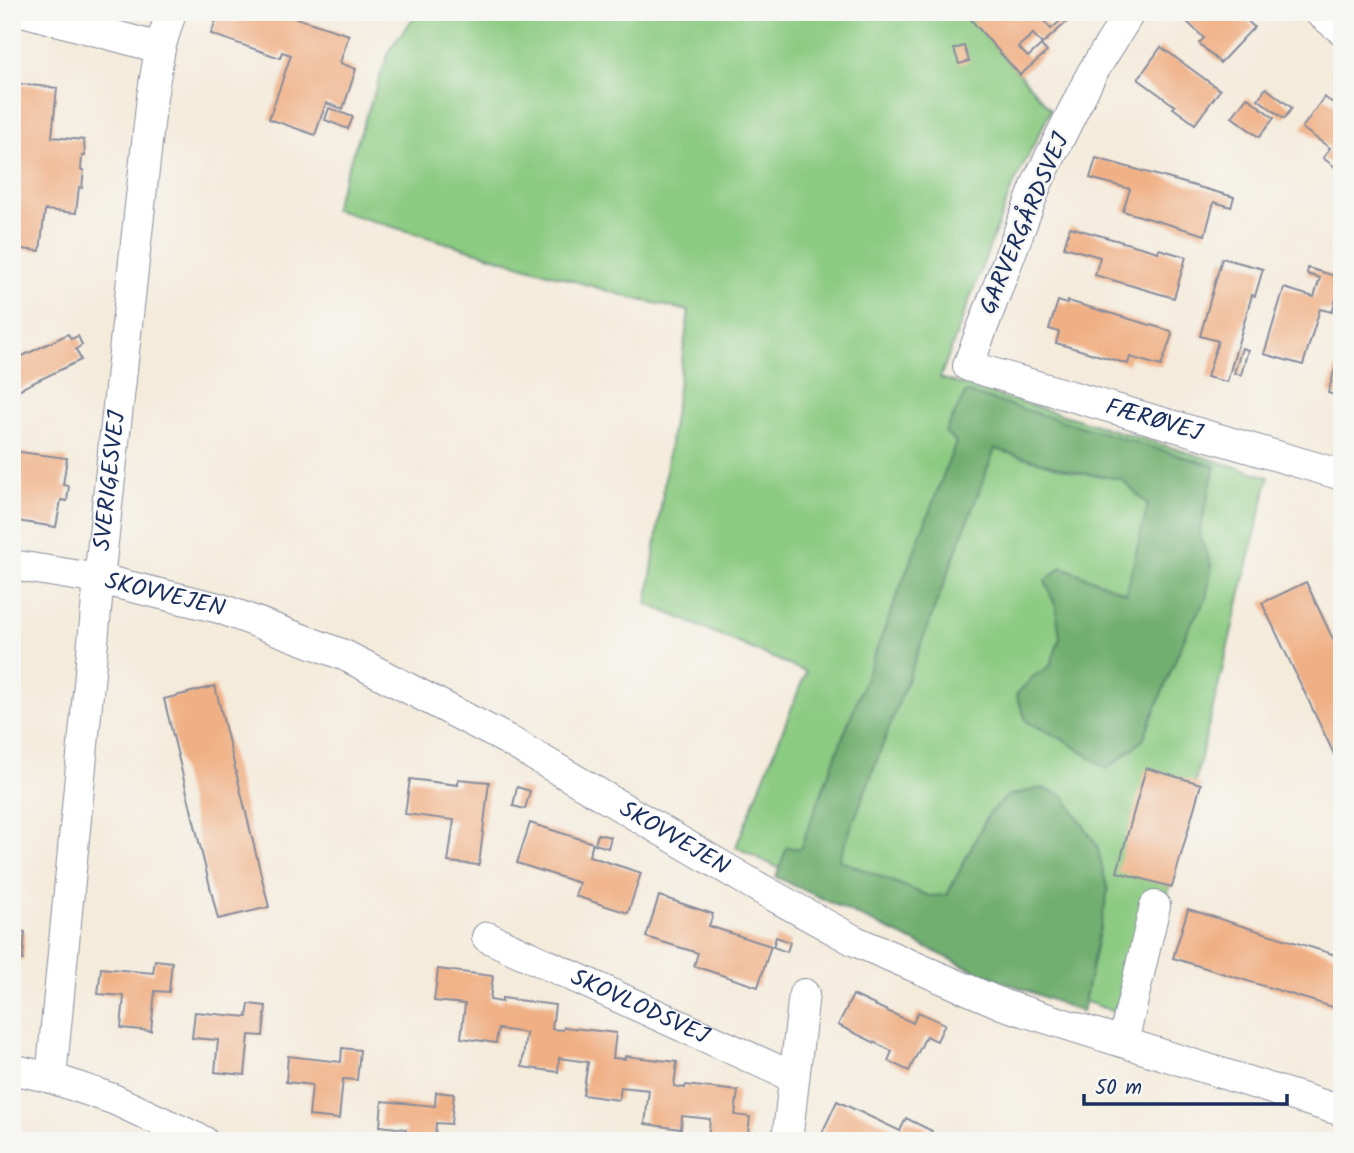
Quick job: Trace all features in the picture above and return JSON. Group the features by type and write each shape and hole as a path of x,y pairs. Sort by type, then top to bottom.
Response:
{"street":[{"path":"26,12 160,48"},
{"name":"SVERIGESVEJ","path":"51,1078 99,579 152,97 160,48 171,12"},
{"name":"GARVERGÅRDSVEJ","path":"968,366 1038,181 1092,74 1130,12"},
{"path":"1319,12 1342,30"},
{"name":"FÆRØVEJ","path":"968,366 1342,475"},
{"name":"SKOVVEJEN","path":"12,565 99,579 219,608 344,655 506,739 855,941 1004,1005 1342,1111"},
{"path":"1123,1042 1155,906"},
{"name":"SKOVLODSVEJ","path":"486,937 793,1077"},
{"path":"787,1141 804,994"},
{"path":"12,1069 51,1078 113,1099 203,1141"}],"green space":[{"path":"418,12 965,12 1051,110 1011,190 940,378 1269,477 1137,1020 948,952 736,847 806,672 647,604 689,311 632,298 333,209 390,49"},
{"path":"966,392 1215,466 1199,536 1212,566 1206,599 1188,629 1143,740 1107,769 1063,739 1027,722 1016,695 1034,676 1050,666 1060,638 1056,607 1045,581 1062,567 1126,593 1148,505 1121,479 1075,472 995,449 839,860 929,896 947,895 988,815 1007,796 1042,788 1064,796 1097,846 1108,891 1082,1012 974,970 776,877 787,847 800,849 956,442 945,432"}],"building":[{"path":"219,12 289,12 295,14 293,17 349,35 340,63 356,69 343,109 326,103 315,135 269,119 291,55 282,52 280,58 211,34"},
{"path":"980,12 1044,12 1040,16 1051,29 1065,17 1068,21 1042,44 1033,34 1018,47 1028,57 1041,45 1047,52 1020,75 971,20"},
{"path":"1190,12 1238,12 1254,27 1220,63 1199,43 1204,38 1184,19"},
{"path":"964,46 969,61 959,64 954,49"},
{"path":"1161,47 1220,90 1195,124 1138,79"},
{"path":"12,83 57,88 52,137 84,140 85,156 82,156 81,170 84,170 76,213 45,210 40,251 12,248"},
{"path":"1266,88 1292,108 1284,119 1258,99"},
{"path":"1247,97 1274,118 1259,137 1232,117"},
{"path":"1324,97 1342,109 1342,172 1323,158 1330,148 1302,128"},
{"path":"329,108 353,117 348,129 325,120"},
{"path":"1096,158 1234,197 1231,207 1214,202 1205,235 1123,211 1130,189 1090,178"},
{"path":"1070,227 1158,252 1159,249 1186,257 1174,298 1095,275 1100,257 1064,247"},
{"path":"1222,258 1263,269 1255,296 1252,295 1227,382 1207,377 1218,341 1200,336"},
{"path":"1308,268 1342,280 1332,312 1320,309 1303,365 1264,354 1284,288 1314,297 1320,278 1307,274"},
{"path":"1058,301 1067,304 1068,301 1171,331 1161,366 1130,357 1128,364 1056,343 1059,332 1049,329"},
{"path":"68,334 71,339 78,336 82,345 76,349 81,360 12,393 12,361"},
{"path":"1342,347 1342,397 1328,393"},
{"path":"1242,348 1248,350 1241,375 1234,373"},
{"path":"12,451 67,458 63,485 69,486 67,501 61,500 56,527 17,521 18,516 15,516 12,523 12,502 17,482 12,481"},
{"path":"1306,582 1342,658 1342,771 1262,603"},
{"path":"215,686 269,907 218,919 164,699"},
{"path":"1146,768 1201,784 1172,887 1117,872"},
{"path":"410,779 458,785 458,779 489,782 479,865 448,862 454,820 405,814"},
{"path":"517,787 530,791 525,809 513,806"},
{"path":"530,823 593,843 589,856 641,873 628,913 575,896 579,883 517,863"},
{"path":"598,834 611,837 608,848 595,844"},
{"path":"659,896 713,914 709,926 771,946 758,987 694,966 698,953 646,937"},
{"path":"1188,909 1342,957 1342,1010 1173,958"},
{"path":"12,931 25,932 23,960 12,959"},
{"path":"776,937 790,942 787,952 773,947"},
{"path":"155,960 172,962 169,992 155,991 151,1031 121,1028 124,996 98,994 101,968 153,973"},
{"path":"438,969 493,976 490,1000 502,1002 502,998 555,1005 552,1029 563,1030 564,1027 616,1033 613,1058 625,1059 625,1056 677,1062 674,1086 738,1091 735,1115 750,1117 747,1141 708,1141 710,1119 682,1116 681,1129 645,1124 649,1090 621,1087 619,1100 583,1095 588,1062 559,1058 558,1072 522,1067 526,1033 498,1029 496,1043 461,1038 465,1004 434,1001"},
{"path":"853,995 913,1023 918,1012 945,1024 937,1041 926,1036 909,1071 888,1061 892,1051 838,1025"},
{"path":"249,1004 266,1006 263,1036 249,1035 245,1075 215,1072 218,1040 192,1038 195,1012 247,1017"},
{"path":"342,1048 360,1050 357,1080 343,1079 339,1119 309,1116 312,1085 286,1082 288,1056 341,1062"},
{"path":"436,1092 454,1094 451,1124 436,1123 435,1141 404,1141 406,1129 380,1126 382,1101 435,1106"},
{"path":"837,1101 900,1131 906,1118 932,1131 927,1141 839,1141 822,1133"}]}
